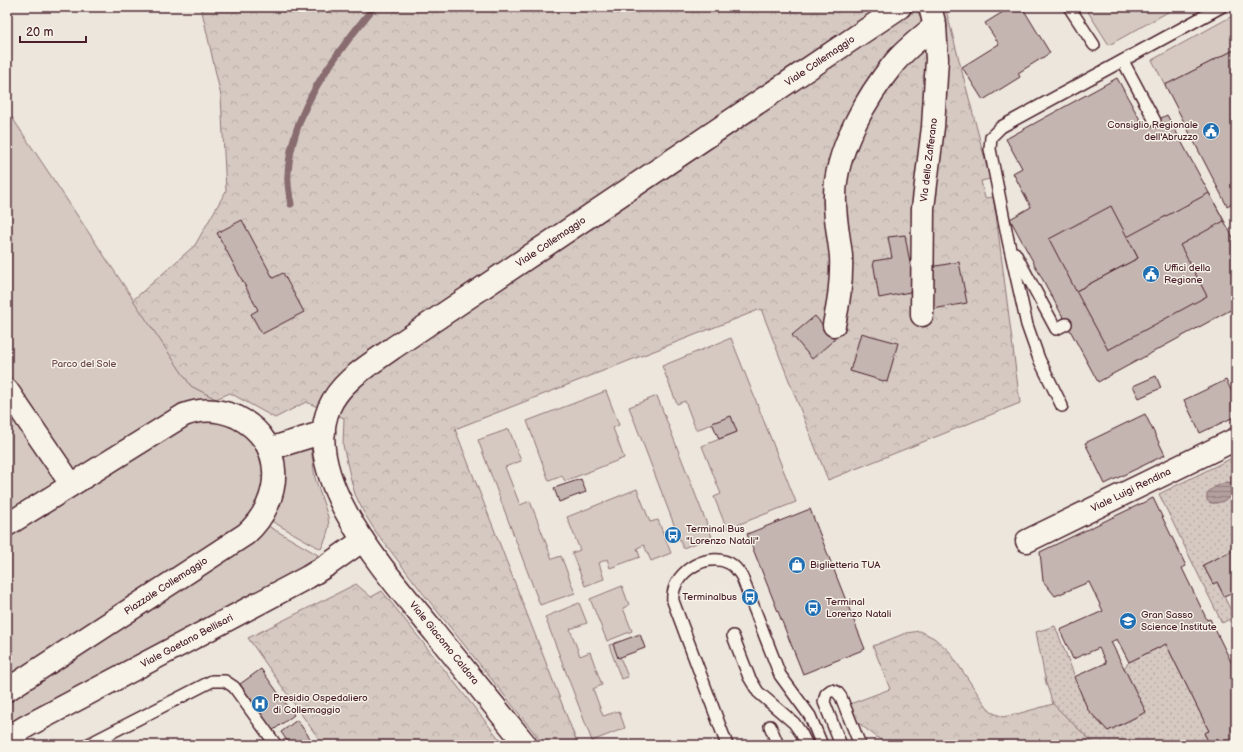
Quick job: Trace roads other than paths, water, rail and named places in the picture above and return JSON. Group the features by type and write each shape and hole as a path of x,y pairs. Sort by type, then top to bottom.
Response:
{"street":[{"name":"Viale Collemaggio","path":"363,540 344,508 332,480 325,458 324,432 327,416 333,401 342,388 355,375 900,7"},
{"path":"834,325 841,276 841,256 835,197 836,174 840,161 854,128 878,86 932,16"},
{"name":"Via dello Zafferano","path":"922,315 924,208 933,133 938,59 932,16"},
{"path":"7,390 71,484"},
{"name":"Piazzale Collemaggio","path":"7,524 184,415 193,412 201,410 221,411 237,417 259,433 270,449 274,466 274,479 270,501 255,526 246,534 7,690"},
{"path":"270,449 324,432"},
{"name":"Viale Luigi Rendina","path":"1027,541 1236,439"},
{"name":"Viale Gaetano Bellisari","path":"7,738 314,574 363,540"},
{"name":"Viale Giacomo Caldora","path":"363,540 388,574 526,745"}],"lane":[{"path":"1069,7 1094,45"},
{"path":"1062,406 1041,364 1024,313 990,149 990,141 992,136 1000,127 1221,7"},
{"path":"1123,61 1156,121"},
{"path":"1008,240 1056,329 1066,324"},
{"path":"727,745 672,595 678,579 686,571 699,564 714,560 729,563 742,577 780,675 810,716 822,745"},
{"path":"733,636 749,677 758,692 794,723 807,745"},
{"path":"87,745 212,681 225,681 234,687 276,745"},
{"path":"841,745 824,702 826,694 831,690 837,692 841,697 860,745"},
{"path":"770,726 778,745"}],"waterway":[{"path":"291,204 288,188 291,149 307,105 331,64 374,7"}],"place":[{"name":"Consiglio Regionale dell'Abruzzo","path":"1211,131"},
{"name":"Uffici della Regione","path":"1151,274"},
{"name":"Terminal Bus \"Lorenzo Natali\"","path":"673,535"},
{"name":"Biglietteria TUA","path":"797,565"},
{"name":"Terminalbus","path":"750,597"},
{"name":"Terminal Lorenzo Natali","path":"813,608"},
{"name":"Gran Sasso Science Institute","path":"1128,621"},
{"name":"Presidio Ospedaliero di Collemaggio","path":"260,704"}],"park label":[{"name":"Parco del Sole","path":"84,364"}]}
